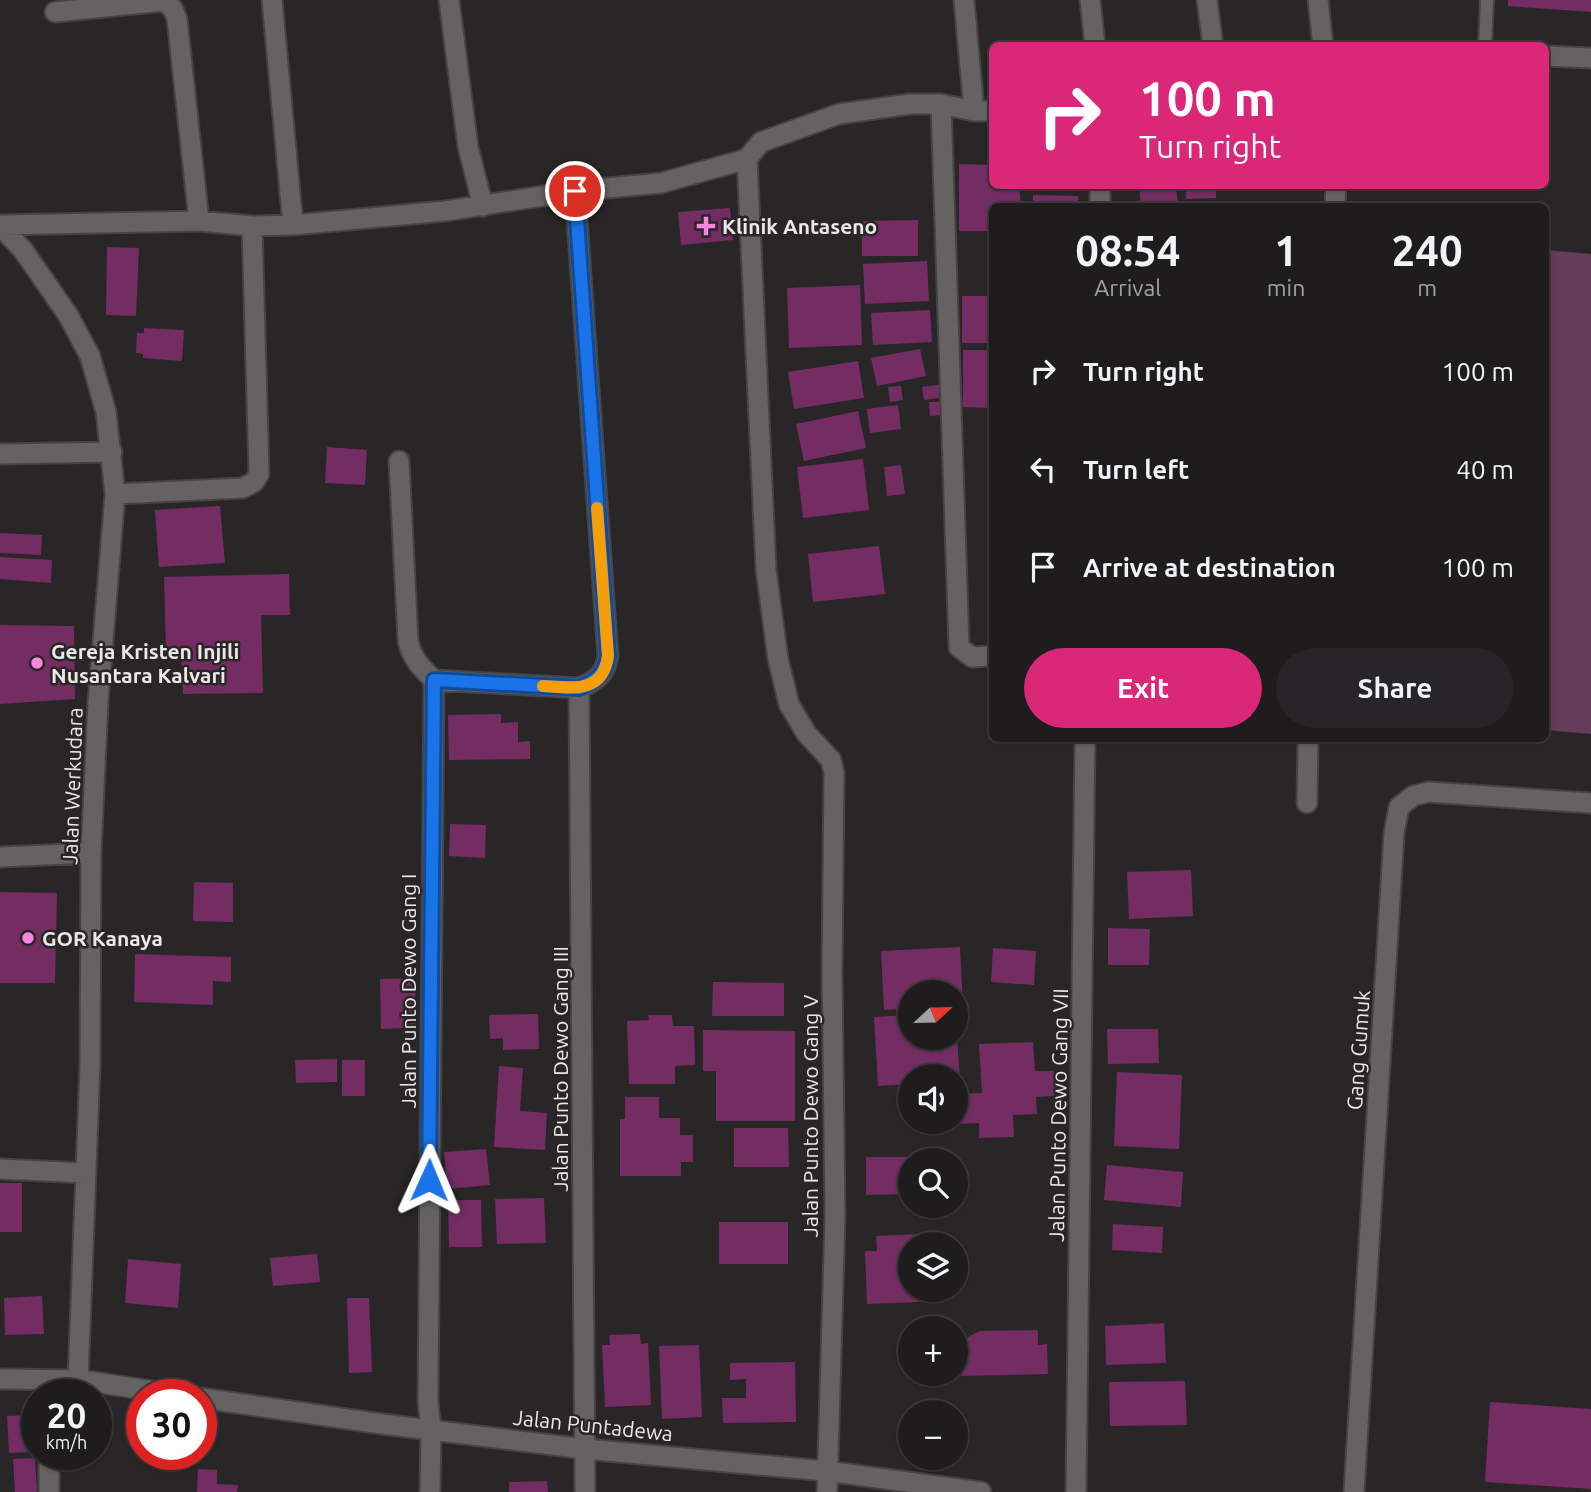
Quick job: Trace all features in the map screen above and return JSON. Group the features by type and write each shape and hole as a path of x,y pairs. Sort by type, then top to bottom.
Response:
{"street":[{"path":"272,0 293,225"},
{"path":"449,0 468,147 483,206"},
{"path":"0,225 199,221 252,226 293,225 483,206 575,191 662,183 747,159 755,148 768,138 839,114 911,104 941,104 983,111 964,0"},
{"path":"1090,0 1095,42"},
{"path":"1207,0 1212,42"},
{"path":"1318,0 1323,42"},
{"path":"55,12 164,1 173,9 177,19 199,221"},
{"path":"1549,56 1591,58"},
{"path":"941,104 959,647 972,657 989,656"},
{"name":"Jalan Punto Dewo Gang V","path":"747,159 766,570 778,659 789,704 806,733 831,760 835,807 832,971 835,1217 827,1492"},
{"path":"399,461 408,641 416,662 434,680 579,688 600,677 606,668 608,656 575,191"},
{"name":"Jalan Werkudara","path":"0,225 23,250 68,315 90,356 106,412 115,494 98,702 91,853 91,997 78,1379"},
{"path":"115,494 243,488 254,482 258,474 252,226"},
{"path":"0,454 112,452"},
{"name":"Jalan Punto Dewo Gang I","path":"430,1492 428,1402 434,680"},
{"name":"Jalan Punto Dewo Gang III","path":"579,688 585,1492"},
{"name":"Jalan Punto Dewo Gang VII","path":"1076,1492 1085,742"},
{"path":"1307,803 1308,742"},
{"name":"Gang Gumuk","path":"1354,1492 1394,833 1399,807 1413,796 1428,792 1591,803"},
{"path":"0,857 91,853"},
{"path":"0,1169 86,1173"},
{"path":"0,1379 21,1382"},
{"name":"Jalan Puntadewa","path":"217,1400 585,1448 826,1471 981,1492"},
{"path":"48,1470 49,1492"}],"lane":[{"path":"1485,42 1487,0"}],"shaded area":[{"path":"1549,250 1591,254 1591,734 1549,730"}],"building":[{"path":"1508,0 1591,0 1591,12 1508,6"},
{"path":"959,164 989,165 989,189 1019,189 1021,203 989,203 988,231 959,231"},
{"path":"1139,189 1176,189 1178,203 1141,203"},
{"path":"1185,189 1216,189 1216,198 1186,199"},
{"path":"1033,195 1078,196 1078,203 1033,203"},
{"name":"Klinik Antaseno","path":"730,208 733,240 681,245 678,212"},
{"path":"918,220 918,256 862,256 862,221"},
{"path":"107,247 139,248 136,316 106,315"},
{"path":"927,261 929,301 865,304 863,264"},
{"path":"860,285 862,345 789,348 787,288"},
{"path":"962,296 989,296 989,343 962,343"},
{"path":"930,310 932,342 873,345 871,313"},
{"path":"144,328 184,330 182,361 143,358 143,354 136,353 137,333 144,333"},
{"path":"920,349 926,376 877,386 871,358"},
{"path":"963,350 989,350 989,408 963,407"},
{"path":"858,361 864,398 794,409 788,372"},
{"path":"944,384 945,397 924,400 922,387"},
{"path":"901,386 903,400 890,402 888,387"},
{"path":"929,402 942,402 943,415 930,416"},
{"path":"898,405 901,429 870,433 867,409"},
{"path":"858,411 866,448 804,461 796,424"},
{"path":"327,447 367,450 365,485 325,483"},
{"path":"863,459 869,510 803,518 797,467"},
{"path":"901,465 905,494 887,496 884,467"},
{"path":"220,506 225,563 159,567 155,510"},
{"path":"0,533 42,535 41,555 0,553"},
{"path":"879,546 885,594 813,602 808,554"},
{"path":"0,557 52,560 51,583 0,579"},
{"path":"289,574 290,615 261,615 263,693 183,694 181,652 166,653 164,577"},
{"name":"Gereja Kristen Injili Nusantara Kalvari","path":"0,625 74,626 75,699 0,704"},
{"path":"501,714 501,723 518,722 518,742 530,741 530,759 449,760 448,715"},
{"path":"450,824 486,825 485,858 449,856"},
{"path":"1191,870 1193,916 1129,919 1127,872"},
{"path":"194,882 233,883 233,922 193,921"},
{"name":"GOR Kanaya","path":"0,892 57,893 55,983 0,983"},
{"path":"1108,928 1150,929 1149,965 1108,965"},
{"path":"960,947 962,980 898,980 898,1009 884,1010 881,951"},
{"path":"993,948 1036,951 1034,985 991,982"},
{"path":"135,954 231,957 231,982 213,981 213,1005 134,1002"},
{"path":"415,978 416,1028 381,1029 380,979"},
{"path":"713,982 784,983 784,1016 712,1016"},
{"path":"538,1014 539,1049 503,1050 503,1038 490,1039 489,1015"},
{"path":"648,1015 672,1015 673,1026 694,1026 695,1065 675,1066 675,1084 629,1084 627,1021 649,1020"},
{"path":"898,1016 898,1050 958,1050 959,1064 898,1064 898,1085 878,1086 874,1017"},
{"path":"1107,1029 1158,1029 1159,1063 1108,1064"},
{"path":"703,1030 795,1031 795,1121 716,1121 716,1071 703,1071"},
{"path":"1033,1042 1035,1071 1054,1071 1055,1096 1036,1097 1037,1114 1013,1115 1014,1137 979,1138 979,1123 968,1123 968,1094 982,1093 979,1044"},
{"path":"337,1059 337,1082 296,1083 295,1060"},
{"path":"342,1060 365,1060 365,1096 342,1096"},
{"path":"499,1066 523,1068 520,1111 547,1113 545,1150 494,1147"},
{"path":"1117,1072 1182,1075 1179,1149 1114,1146"},
{"path":"625,1097 659,1097 659,1118 680,1118 680,1135 693,1135 693,1162 681,1162 681,1176 620,1176 620,1119 625,1119"},
{"path":"734,1128 788,1128 789,1167 734,1167"},
{"path":"486,1149 490,1185 447,1189 444,1152"},
{"path":"866,1157 898,1157 898,1194 866,1195"},
{"path":"1107,1165 1183,1172 1181,1207 1104,1200"},
{"path":"0,1183 22,1183 22,1232 0,1232"},
{"path":"544,1198 546,1243 497,1244 495,1199"},
{"path":"448,1200 481,1200 482,1247 449,1247"},
{"path":"719,1222 788,1222 788,1264 719,1264"},
{"path":"1113,1224 1163,1227 1162,1253 1112,1250"},
{"path":"898,1235 898,1302 919,1302 867,1304 865,1251 877,1251 876,1236"},
{"path":"317,1254 320,1282 273,1286 270,1258"},
{"path":"128,1259 181,1264 178,1308 125,1303"},
{"path":"42,1296 44,1334 5,1335 4,1298"},
{"path":"347,1298 369,1298 372,1372 349,1373"},
{"path":"1164,1323 1166,1363 1106,1365 1105,1326"},
{"path":"1038,1330 1038,1345 1047,1344 1048,1374 968,1376 968,1337 980,1331"},
{"path":"640,1334 641,1344 648,1343 651,1405 605,1407 602,1345 610,1345 609,1335"},
{"path":"699,1345 702,1417 662,1419 659,1346"},
{"path":"795,1362 796,1422 723,1423 722,1398 746,1398 746,1379 730,1380 730,1363"},
{"path":"1185,1381 1187,1425 1110,1426 1109,1382"},
{"path":"1490,1402 1591,1409 1591,1489 1485,1482"},
{"path":"21,1415 21,1453 9,1453 7,1416"},
{"path":"13,1459 21,1459 21,1470 36,1470 37,1492 15,1492"},
{"path":"198,1470 217,1470 217,1484 238,1485 237,1492 197,1492"},
{"path":"547,1481 548,1492 509,1492 509,1482"}],"slow traffic":[{"path":"543,686 579,688 592,683 606,668 608,656 597,508"}],"place":[{"name":"Klinik Antaseno","path":"706,226"},
{"name":"Gereja Kristen Injili Nusantara Kalvari","path":"37,663"},
{"name":"GOR Kanaya","path":"28,938"}],"route":[{"path":"429,1180 434,680 579,688 600,677 606,668 608,656 575,191"}]}
